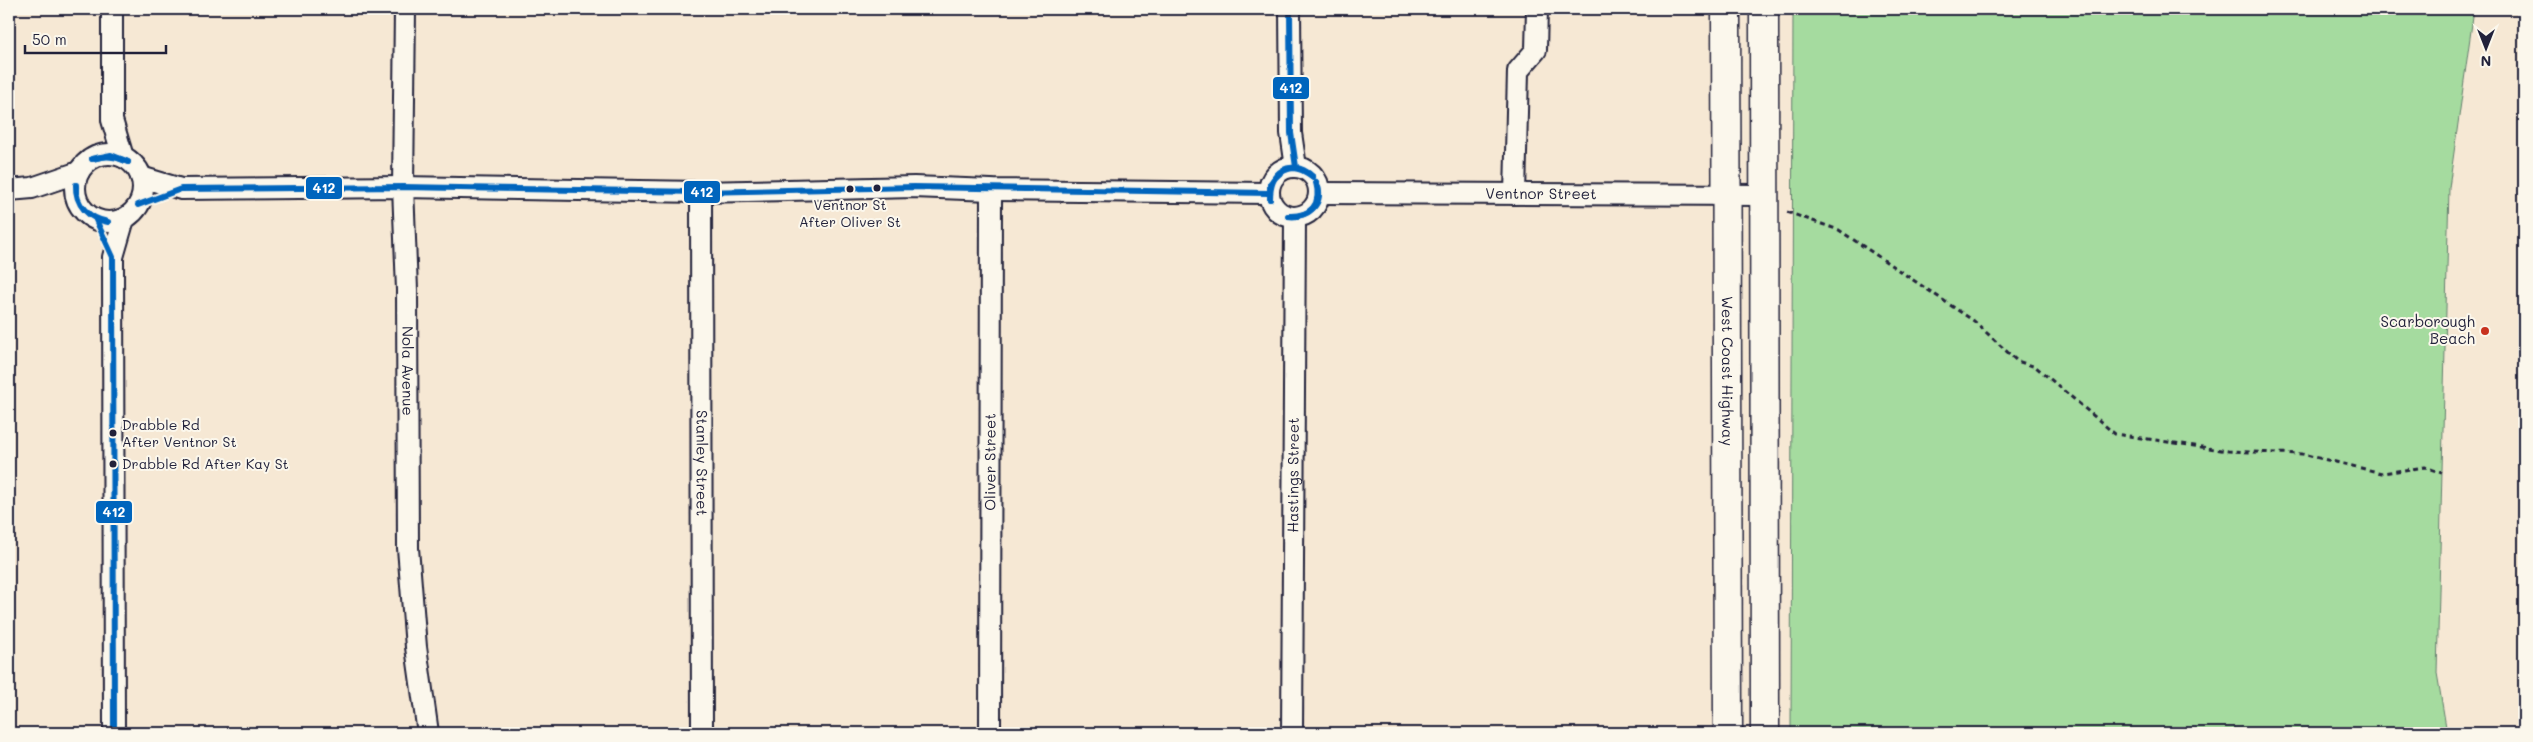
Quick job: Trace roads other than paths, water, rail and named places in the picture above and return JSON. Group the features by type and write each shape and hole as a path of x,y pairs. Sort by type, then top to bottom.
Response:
{"highway":[{"name":"West Coast Highway","path":"1726,9 1728,733"},
{"path":"1764,9 1765,733"}],"street":[{"path":"112,9 112,120 123,157"},
{"name":"Nola Avenue","path":"405,9 403,187 406,290 408,548 416,647 428,733"},
{"path":"1290,9 1291,133 1296,167"},
{"path":"1515,194 1518,71 1536,50 1536,9"},
{"path":"99,156 112,120"},
{"path":"9,190 32,188 79,172 91,160 107,154 123,157 131,162 141,177 143,187 113,257 114,733"},
{"path":"1296,167 1314,177 1319,194 1316,205 1307,214 1295,218 1278,212 1272,205 1268,193 1270,184 1278,172 1296,167"},
{"path":"79,172 75,191 78,200 82,208 96,220 113,257"},
{"path":"141,177 181,189 403,187 701,192 914,186 991,190 1268,193"},
{"path":"32,188 78,200"},
{"path":"96,220 115,222 131,212 181,189"},
{"name":"Oliver Street","path":"990,733 991,190"},
{"name":"Stanley Street","path":"701,192 702,733"},
{"name":"Ventnor Street","path":"1319,194 1765,195"},
{"name":"Hastings Street","path":"1292,733 1295,218"}],"place":[{"name":"Ventnor St After Oliver St","path":"850,189"},
{"name":"Scarborough Beach","path":"2485,331"},
{"name":"Drabble Rd After Ventnor St","path":"113,433"},
{"name":"Drabble Rd After Kay St","path":"113,464"}]}
